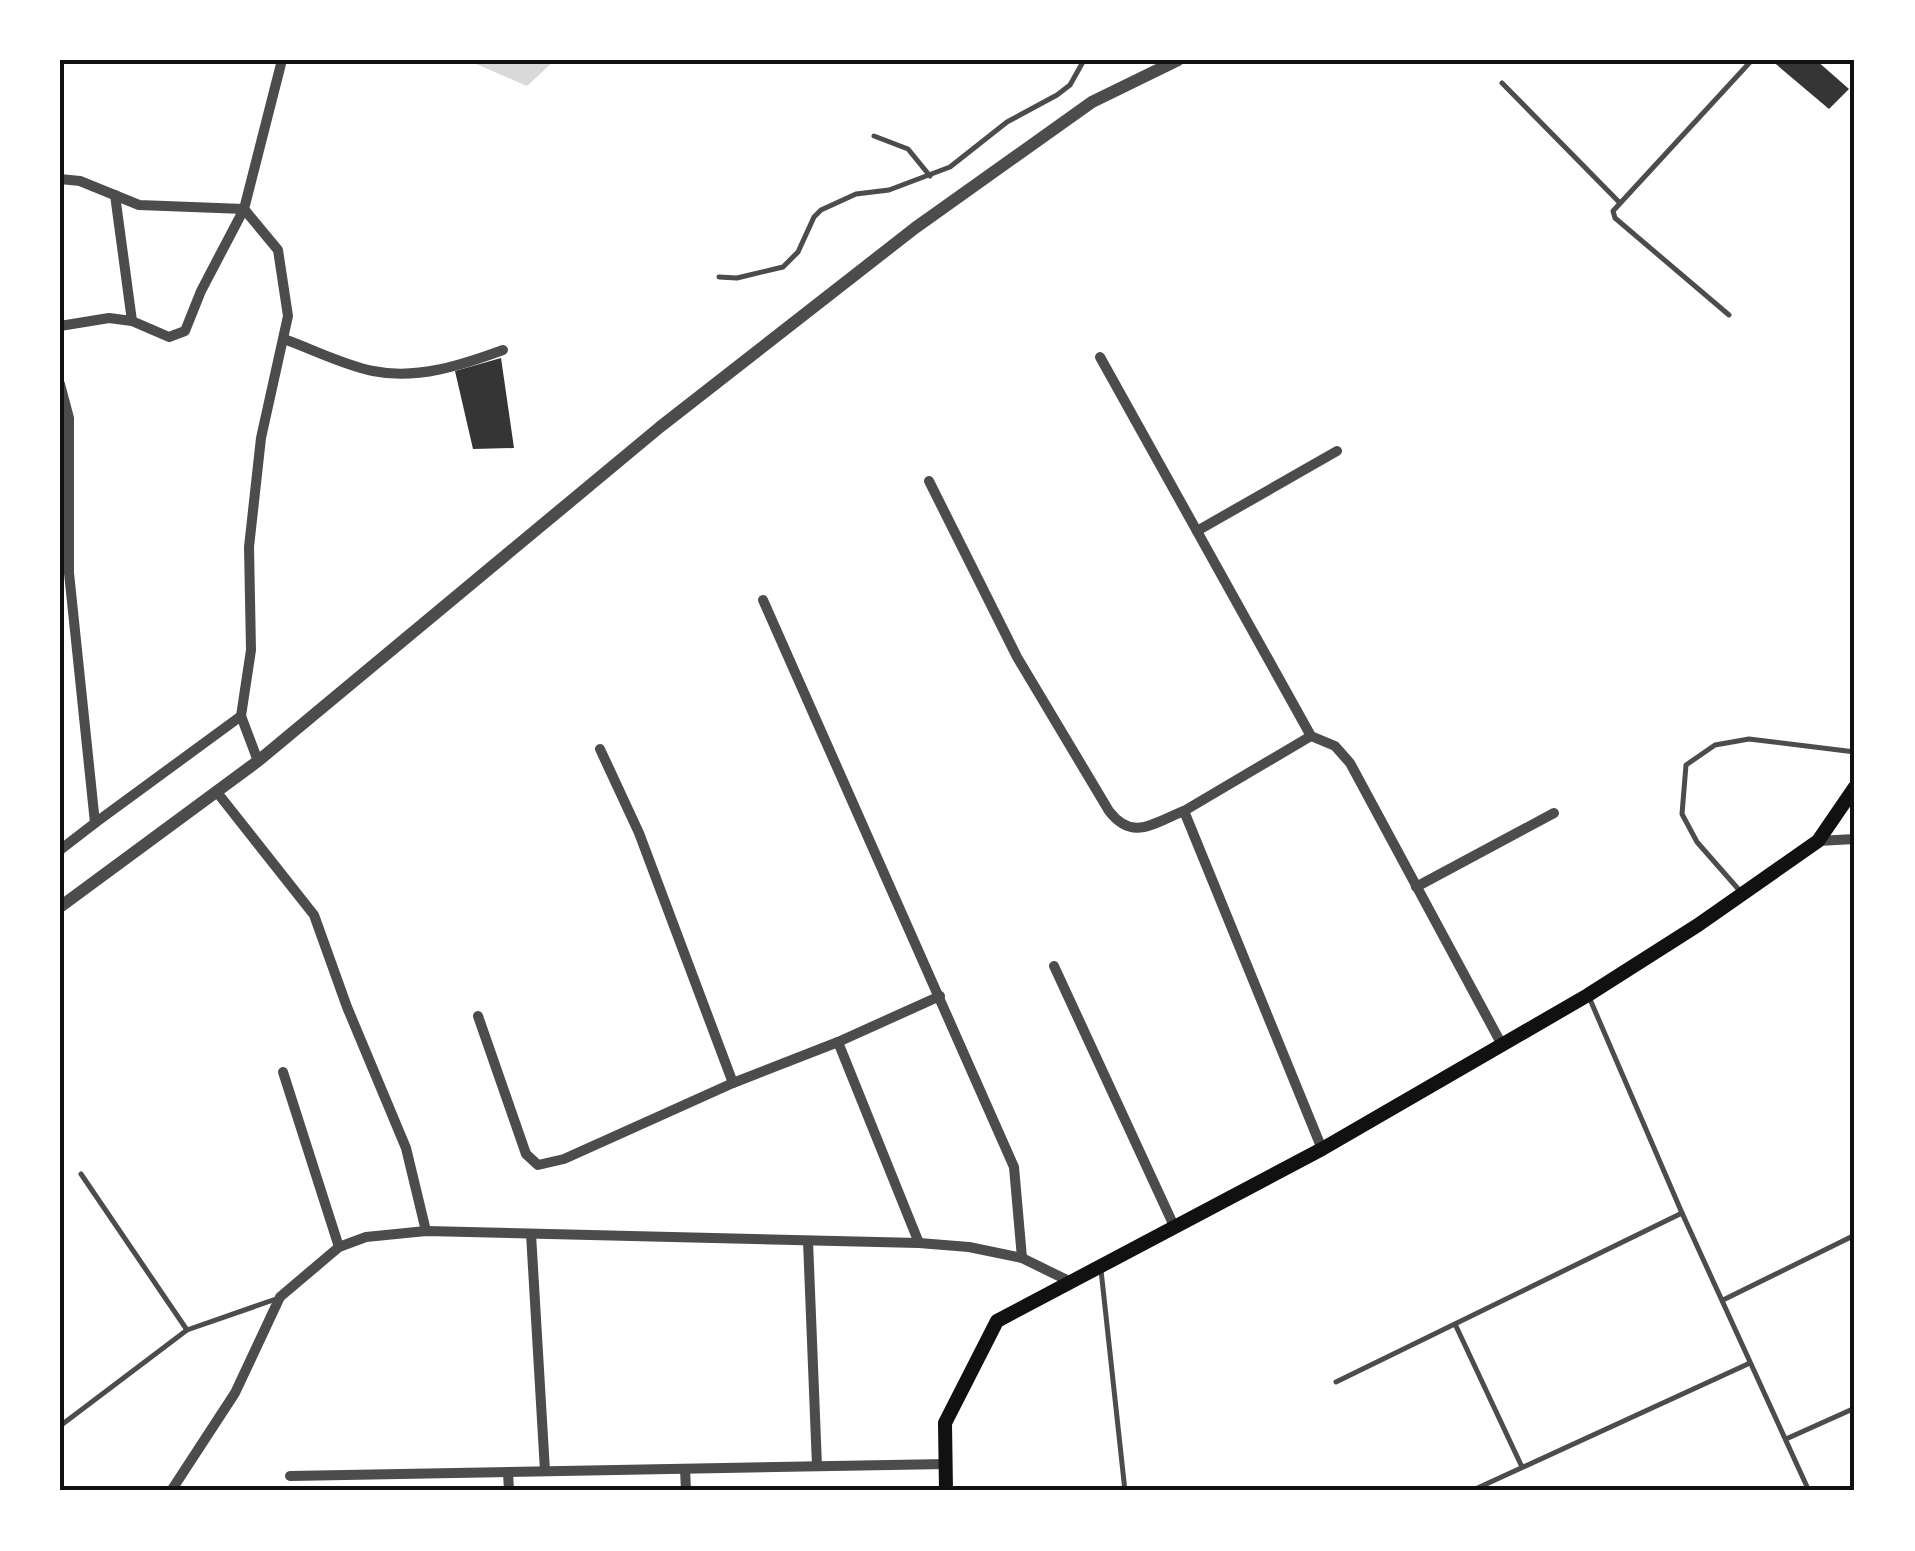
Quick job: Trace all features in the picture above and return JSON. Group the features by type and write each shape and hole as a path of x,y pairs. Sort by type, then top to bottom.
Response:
{"main road":[{"path":"946,1491 945,1423 996,1322 1322,1149 1588,995 1818,841 1855,787"}],"street":[{"path":"60,326 109,318 132,321 169,337 184,331 244,208 282,60"},
{"path":"60,906 258,760 660,428 915,228 1092,102 1178,60"},
{"path":"60,179 80,181 139,205 244,208 278,250 288,316 261,438 249,547 251,650 242,716 258,760"},
{"path":"114,195 132,321"},
{"path":"284,338 373,372 453,368 503,350"},
{"path":"1100,357 1311,736 1335,746 1350,763 1501,1042"},
{"path":"60,384 69,418 69,573 95,822"},
{"path":"1197,531 1337,451"},
{"path":"928,481 1018,657 1122,827 1135,830 1184,811 1311,736"},
{"path":"763,600 1014,1168 1022,1258"},
{"path":"60,850 242,716"},
{"path":"600,749 639,833 733,1084"},
{"path":"216,791 314,915 347,1007 406,1148 426,1231"},
{"path":"1184,811 1322,1149"},
{"path":"1416,887 1554,813"},
{"path":"1818,841 1855,839"},
{"path":"1054,966 1174,1226"},
{"path":"478,1016 526,1154 538,1165 564,1159 940,996"},
{"path":"838,1042 920,1243"},
{"path":"283,1072 339,1247"},
{"path":"171,1491 235,1393 280,1297 339,1247 366,1237 426,1231 920,1243 1022,1258 1069,1281"},
{"path":"531,1234 545,1471"},
{"path":"808,1241 817,1466"},
{"path":"290,1476 946,1464"},
{"path":"685,1469 686,1491"},
{"path":"508,1472 509,1491"}],"lane":[{"path":"719,277 737,278 783,267 798,252 814,217 822,210 856,194 890,190 950,167 1008,122 1070,85 1084,60"},
{"path":"1729,315 1614,218 1613,211 1752,60"},
{"path":"1502,83 1619,202"},
{"path":"874,136 908,149 930,176"},
{"path":"1742,894 1698,842 1682,814 1686,765 1715,746 1750,738 1855,752"},
{"path":"1588,995 1682,1214 1809,1491"},
{"path":"80,1174 187,1330"},
{"path":"1336,1382 1682,1214"},
{"path":"1722,1300 1855,1236"},
{"path":"1100,1264 1125,1491"},
{"path":"60,1426 187,1330 280,1297"},
{"path":"1455,1324 1522,1467"},
{"path":"1470,1491 1751,1362"},
{"path":"1786,1439 1855,1408"}],"shaded area":[{"path":"467,60 555,60 527,86"}],"building":[{"path":"1771,60 1816,60 1849,89 1829,109"},
{"path":"501,358 514,448 473,449 455,371"}]}
